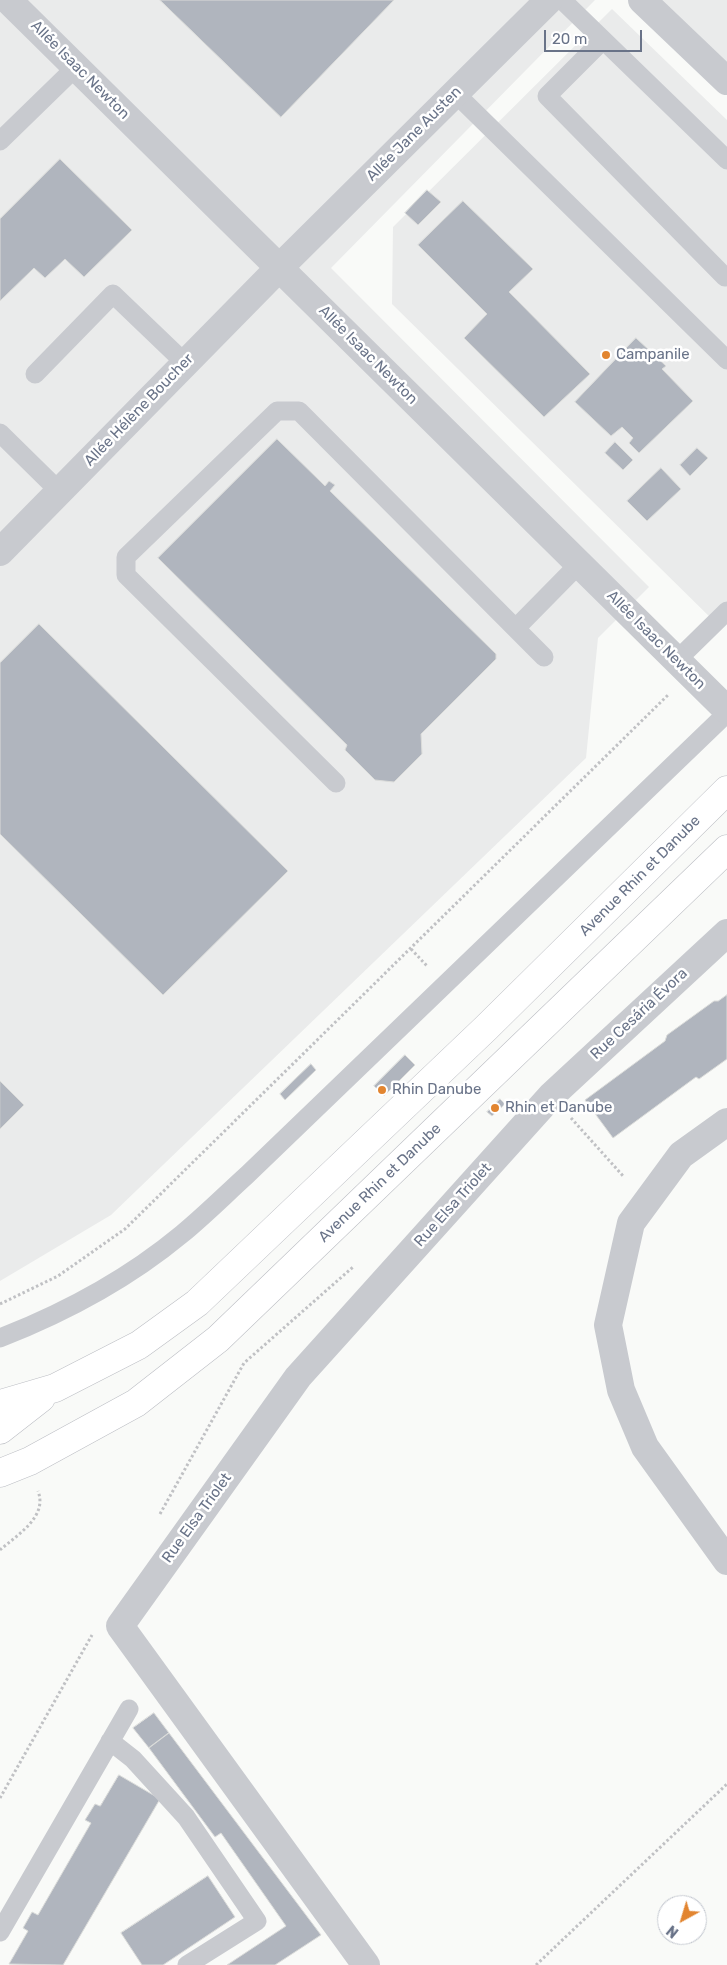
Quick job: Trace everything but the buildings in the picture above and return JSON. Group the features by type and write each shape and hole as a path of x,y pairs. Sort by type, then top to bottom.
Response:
{"main road":[{"name":"Avenue Rhin et Danube","path":"55,1388 139,1345 197,1303 486,1028 727,790"},
{"name":"Avenue Rhin et Danube","path":"0,1473 30,1461 136,1403 218,1339 727,849"},
{"path":"0,1404 55,1388"},
{"path":"0,1430 55,1388"}],"street":[{"name":"Allée Isaac Newton","path":"8,0 727,712"},
{"name":"Allée Jane Austen","path":"279,268 548,0"},
{"path":"642,0 727,81"},
{"name":"Allée Hélène Boucher","path":"0,552 279,268"},
{"name":"Rue Cesária Évora","path":"551,1096 727,933"},
{"name":"Rue Elsa Triolet","path":"366,1965 120,1626 298,1377 551,1096"},
{"path":"727,1122 681,1155 631,1222 608,1325 621,1390 645,1447 727,1561"}],"lane":[{"path":"562,0 727,160"},
{"path":"603,40 547,96 726,277"},
{"path":"2,134 76,67"},
{"path":"455,93 727,360"},
{"path":"36,374 113,294 185,363"},
{"path":"336,783 126,575 126,557 277,411 300,411 544,657"},
{"path":"0,433 59,491"},
{"path":"516,628 579,564"},
{"path":"676,660 727,611"},
{"path":"0,1338 82,1300 135,1268 182,1234 248,1175 727,712"},
{"path":"0,1932 129,1709"},
{"path":"110,1741 133,1759 186,1817 257,1920 187,1965"}],"path":[{"path":"0,1304 58,1276 125,1229 666,696"},
{"path":"551,1096 624,1177"},
{"path":"0,1550 34,1520 41,1499 36,1486"},
{"path":"536,1965 727,1784"}],"shaded area":[{"path":"0,0 595,0 331,268 649,587 598,638 586,758 111,1215 0,1281"},
{"path":"649,0 727,0 727,73"},
{"path":"612,9 727,120 727,619 720,627 392,304 393,227"}],"place":[{"name":"Campanile","path":"606,355"},
{"name":"Rhin Danube","path":"382,1090"},
{"name":"Rhin et Danube","path":"495,1108"}]}
